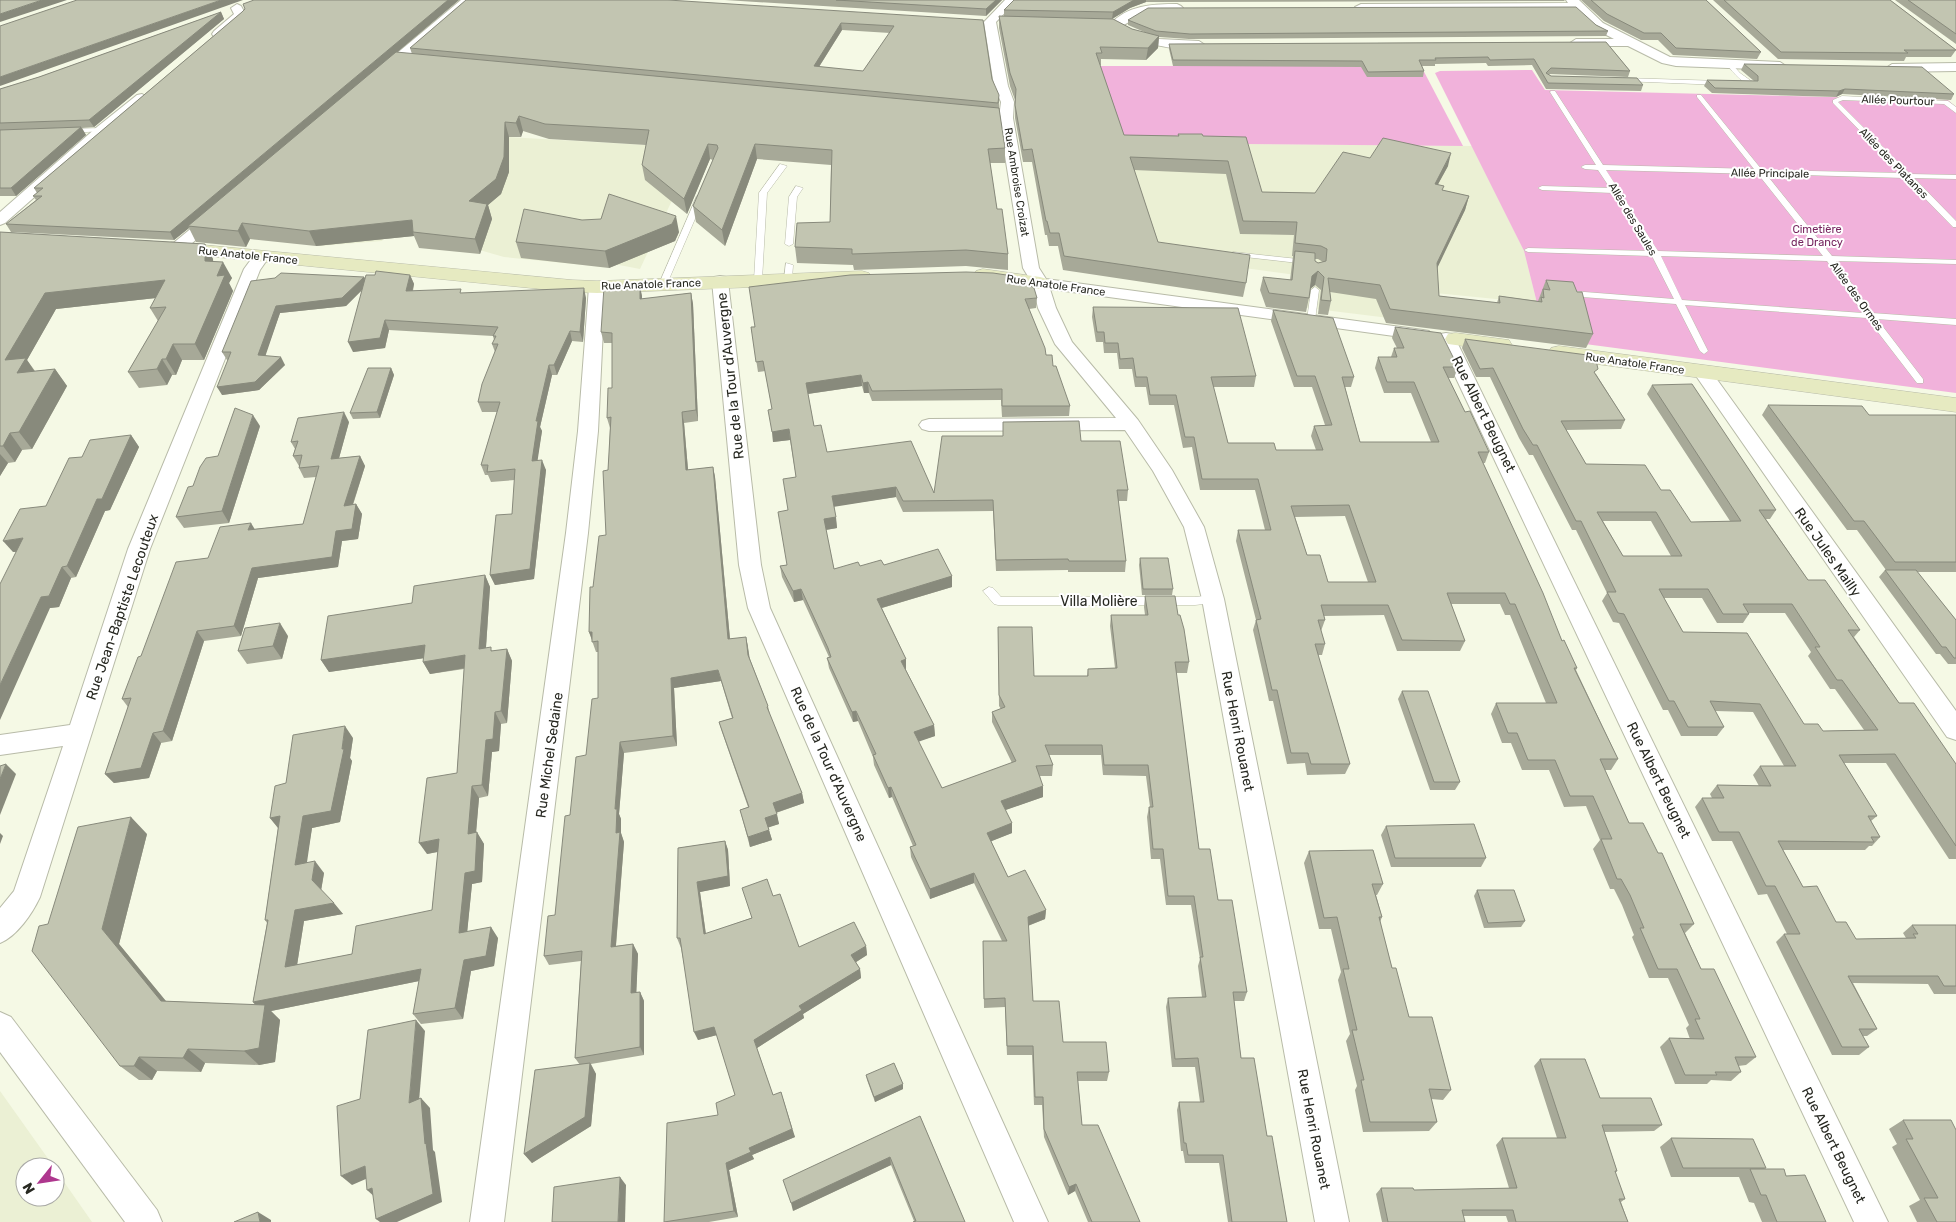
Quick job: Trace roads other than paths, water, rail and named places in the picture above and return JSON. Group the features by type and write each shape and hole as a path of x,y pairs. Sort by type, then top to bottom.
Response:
{"main road":[{"name":"Rue Anatole France","path":"150,246 572,286 597,287 758,280 788,272 876,276"},
{"name":"Rue Anatole France","path":"966,274 993,275 1040,283"},
{"name":"Rue Anatole France","path":"1451,338 1531,349 1704,362 1956,405"}],"street":[{"path":"372,81 468,0"},
{"name":"Rue Ambroise Croizat","path":"1011,0 992,21 1001,86 1006,94 1009,108 1000,117 1031,268 1040,283"},
{"path":"219,15 252,3"},
{"path":"1354,7 1575,3 1599,26 1666,60 1676,62 1793,66"},
{"path":"209,42 240,15 237,8"},
{"path":"1191,8 1146,8 1111,25 1133,37 1159,43 1209,45"},
{"path":"1563,43 1631,42"},
{"path":"1761,53 1774,66"},
{"path":"397,60 415,62"},
{"path":"1880,68 1955,68"},
{"path":"0,220 102,130 152,90"},
{"path":"176,248 228,204"},
{"name":"Rue Jean-Baptiste Lecouteux","path":"0,930 26,897 139,549 252,269 261,257"},
{"name":"Rue de la Tour d'Auvergne","path":"720,281 750,565 759,608 1030,1222"},
{"name":"Rue Anatole France","path":"1040,283 1451,338"},
{"name":"Rue Henri Rouanet","path":"1040,283 1047,308 1064,344 1131,424 1162,470 1194,527 1213,599 1332,1222"},
{"name":"Rue Michel Sedaine","path":"487,1222 577,533 588,431 597,287"},
{"name":"Rue Albert Beugnet","path":"1451,338 1871,1222"},
{"name":"Rue Jules Mailly","path":"1704,362 1703,373 1870,612 1956,730"},
{"path":"930,426 1131,424"},
{"path":"0,745 80,733"},
{"path":"0,1027 145,1222"}],"lane":[{"path":"1729,64 1738,74 1752,84 1739,84"},
{"path":"1615,80 1729,83"},
{"name":"Allée des Saules","path":"1553,92 1655,253 1679,301 1704,362"},
{"name":"Allée des Ormes","path":"1699,96 1830,258 1870,316 1920,381"},
{"name":"Allée Pourtour","path":"1836,100 1946,102 1956,111"},
{"name":"Allée des Platanes","path":"1836,100 1906,176 1956,225"},
{"path":"65,131 102,130"},
{"path":"758,280 763,193 783,166"},
{"name":"Allée Principale","path":"1585,167 1956,178"},
{"path":"789,244 793,197 799,188"},
{"path":"1542,188 1617,191"},
{"path":"663,284 704,189"},
{"path":"1528,250 1956,262"},
{"path":"1224,252 1318,263"},
{"path":"1311,320 1314,290"},
{"path":"1572,294 1956,322"},
{"name":"Villa Molière","path":"988,591 998,602 1195,601 1213,599"}],"park label":[{"name":"Cimetière de Drancy","path":"1817,235"}]}
